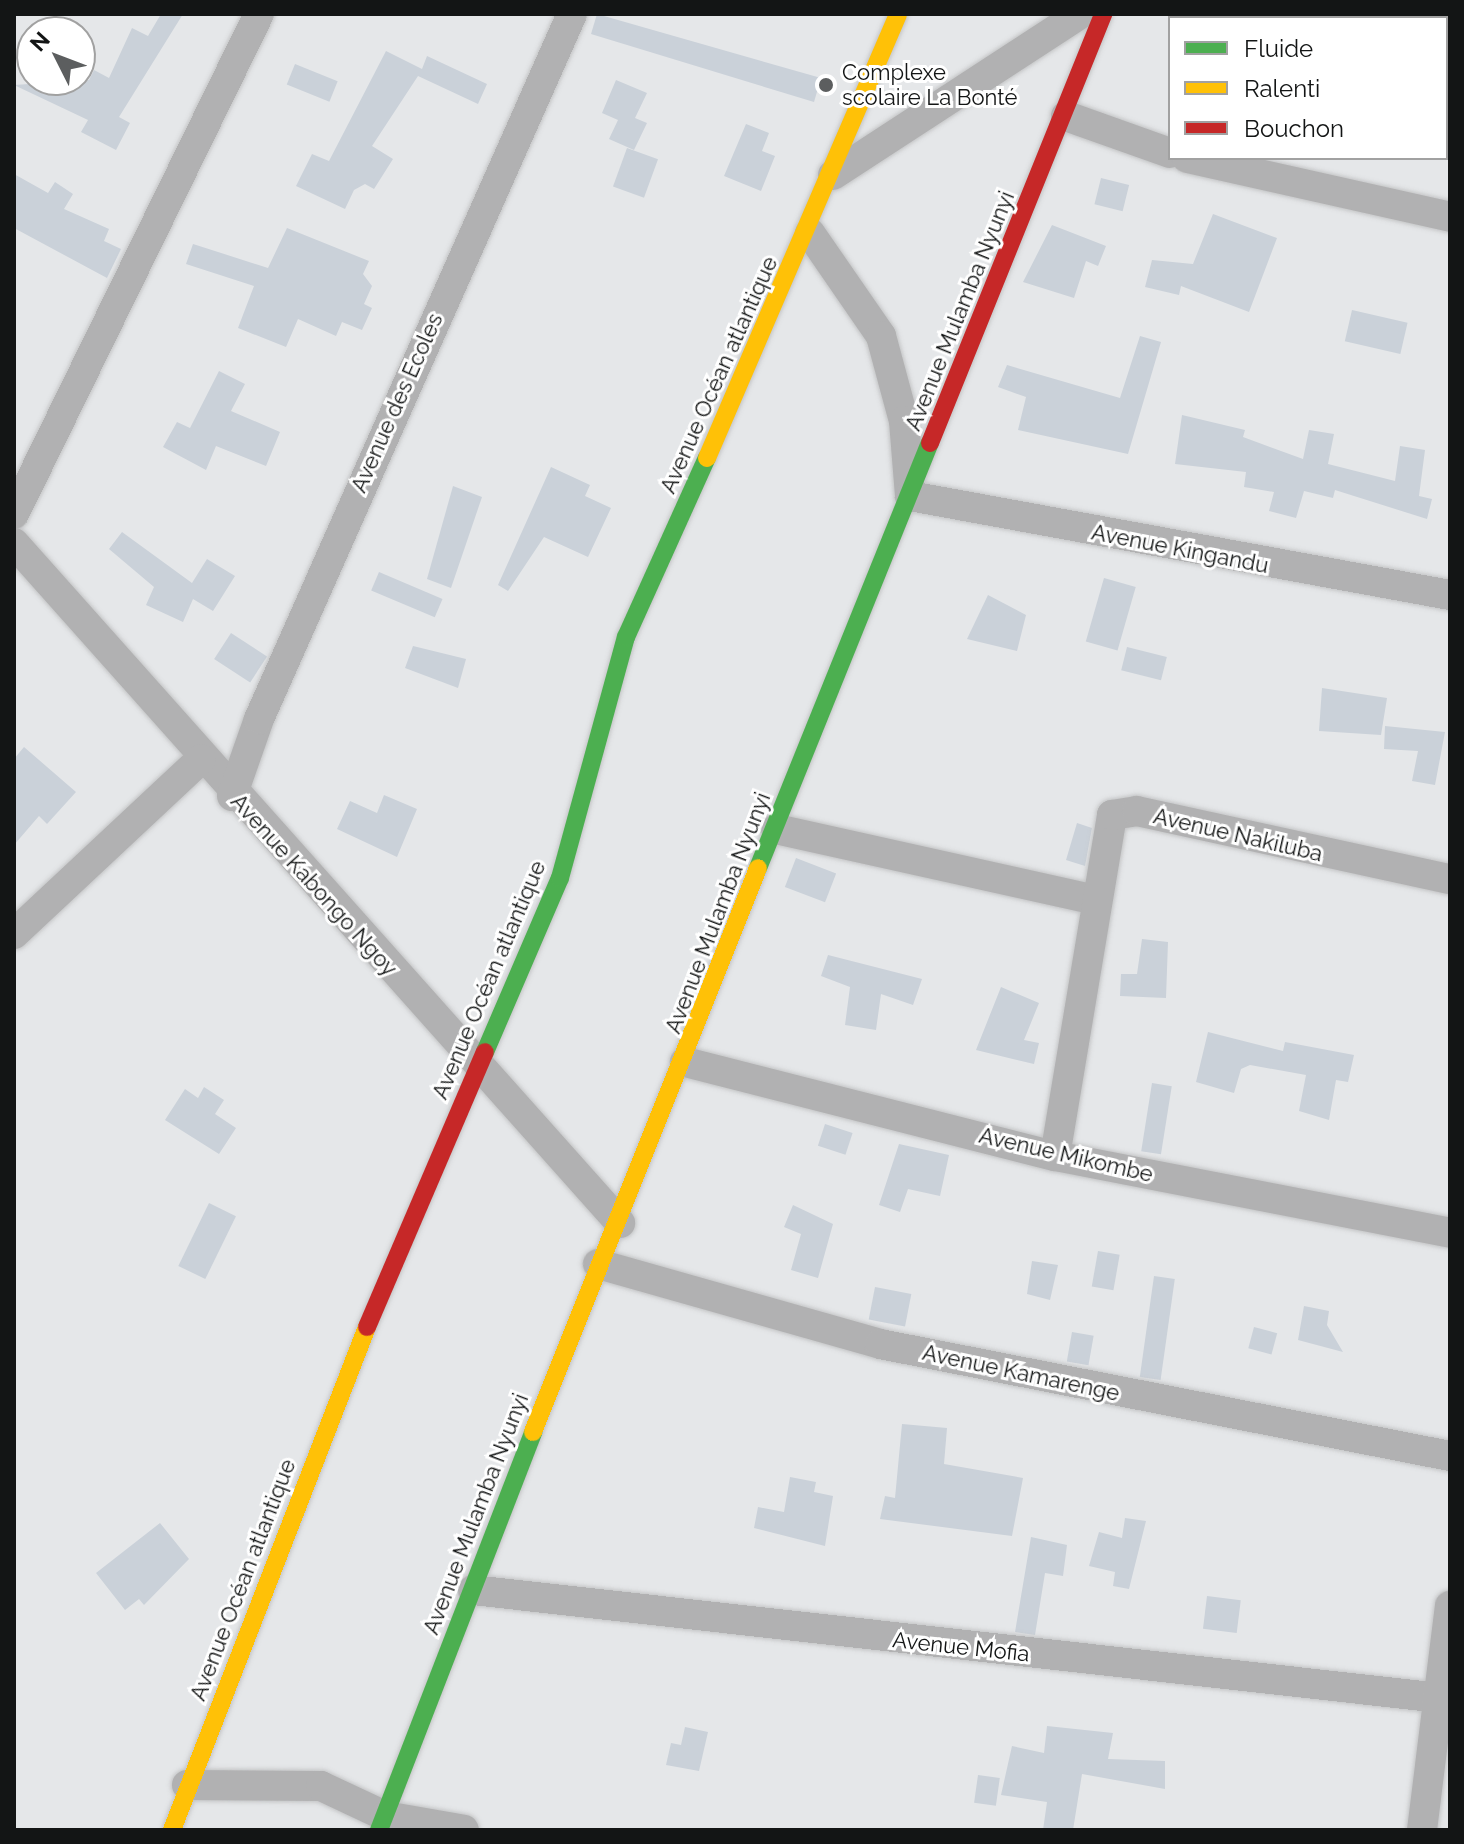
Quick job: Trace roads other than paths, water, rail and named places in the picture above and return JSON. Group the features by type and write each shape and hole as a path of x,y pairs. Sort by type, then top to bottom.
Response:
{"street":[{"path":"14,514 259,14"},
{"name":"Avenue des Ecoles","path":"232,796 271,690 572,14"},
{"name":"Avenue Océan atlantique","path":"172,1830 373,1310 560,878 626,637 810,233 898,14"},
{"path":"833,175 1080,14"},
{"name":"Avenue Mulamba Nyunyi","path":"382,1823 598,1264 620,1223 910,496 1066,116 1103,14"},
{"path":"1066,116 1168,152"},
{"path":"1196,160 1450,217"},
{"path":"810,233 881,336 904,421 910,496"},
{"name":"Avenue Kingandu","path":"910,496 1450,595"},
{"name":"Avenue Kabongo Ngoy","path":"14,543 232,796 620,1223"},
{"path":"14,934 201,759"},
{"name":"Avenue Nakiluba","path":"1095,900 1107,832 1123,809 1450,879"},
{"path":"776,829 1095,900 1055,1156"},
{"name":"Avenue Mikombe","path":"685,1062 1055,1156 1450,1233"},
{"name":"Avenue Kamarenge","path":"598,1264 880,1344 1450,1456"},
{"name":"Avenue Mofia","path":"473,1590 1446,1699"},
{"path":"1422,1830 1446,1699 1450,1606"},
{"path":"187,1785 321,1786 382,1823 464,1830"}],"place":[{"name":"Complexe scolaire La Bonté","path":"826,85"}]}
